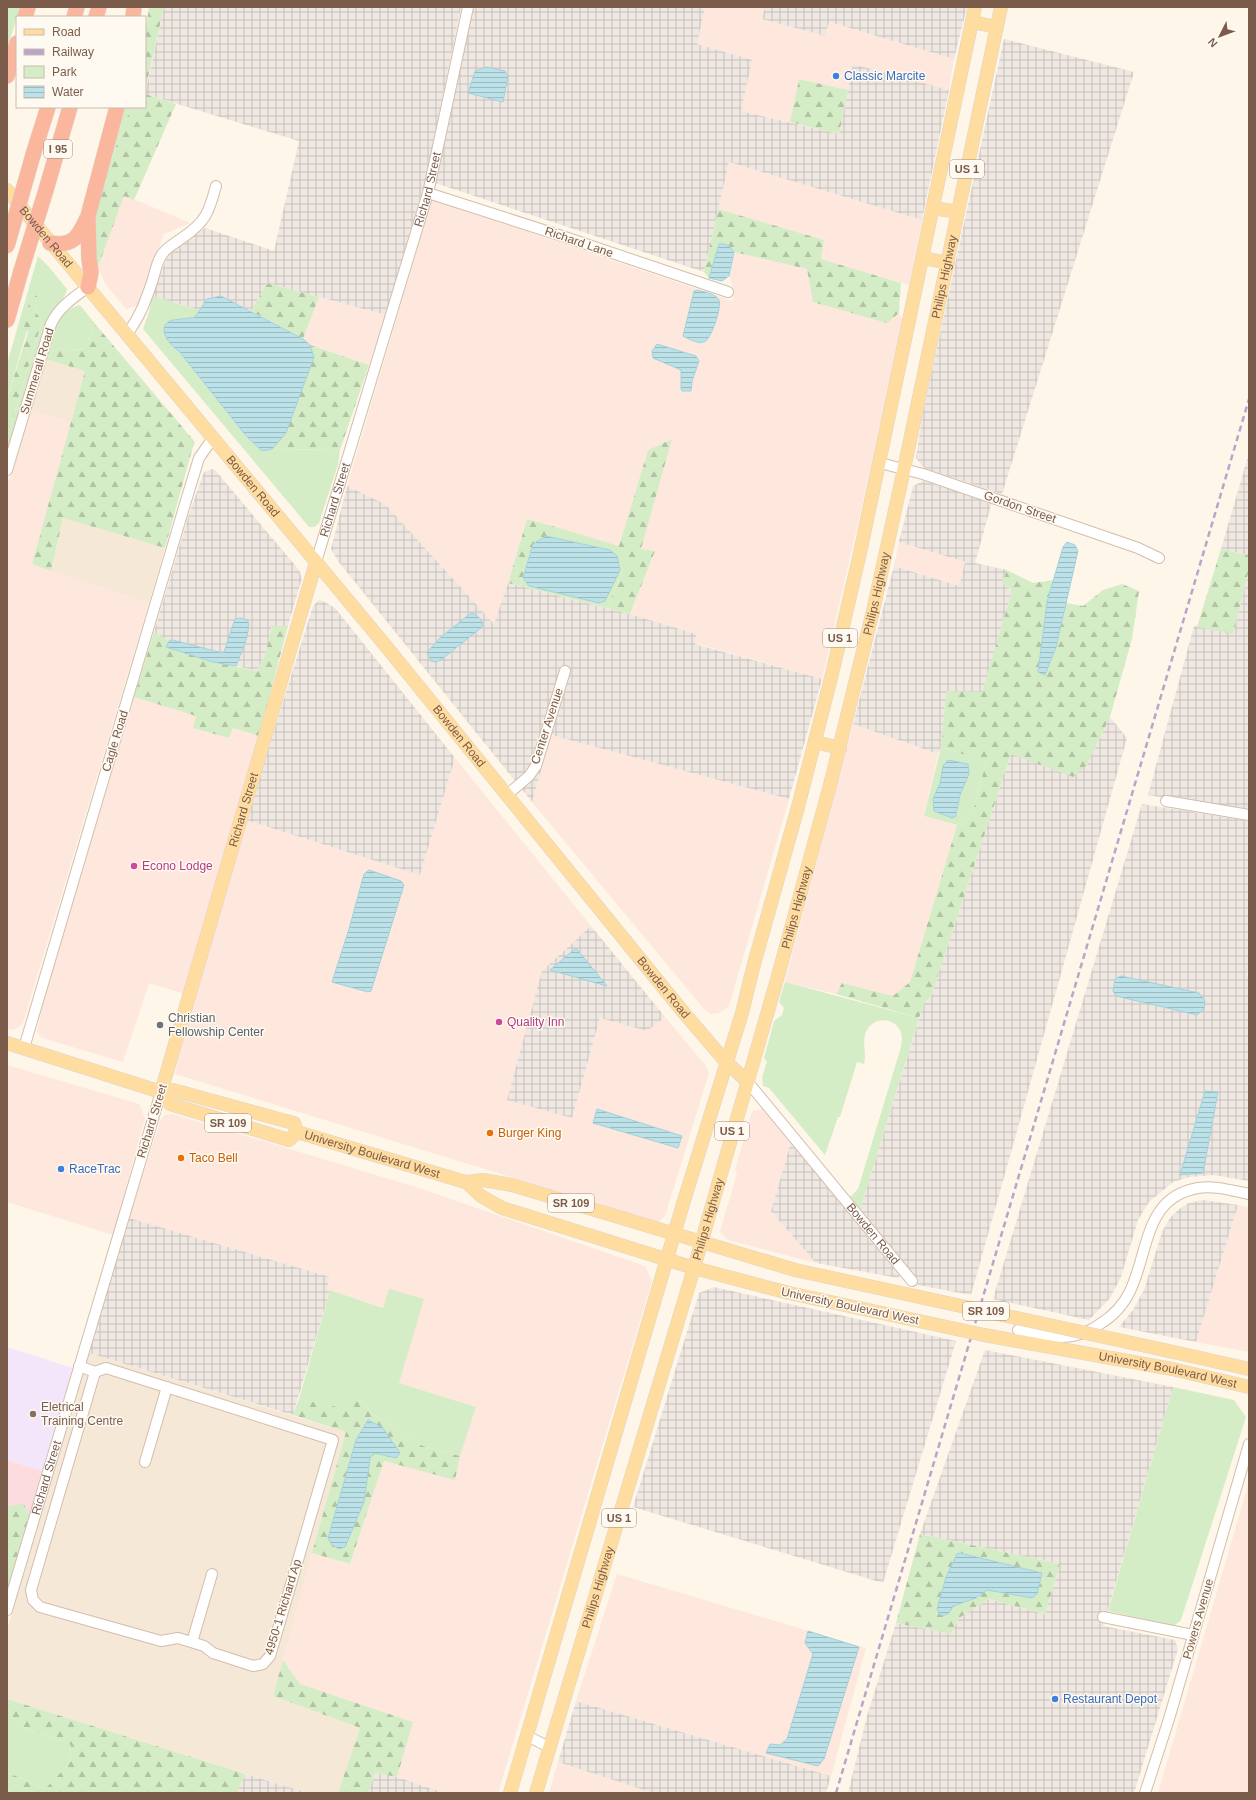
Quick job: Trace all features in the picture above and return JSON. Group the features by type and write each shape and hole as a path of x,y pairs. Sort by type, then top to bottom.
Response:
{"highway":[{"path":"7,76 16,46"},
{"name":"I 95","path":"7,246 48,108"},
{"name":"I 95","path":"7,320 70,108"},
{"path":"50,243 61,245 70,242 77,237 88,216 117,108"},
{"path":"88,216 89,259 91,272 88,287"}],"main road":[{"name":"US 1","path":"510,1793 726,1062 742,1013 815,742 880,463 975,7"},
{"name":"Philips Highway","path":"536,1793 694,1268 700,1242 786,946 840,748 872,618 1001,7"},
{"path":"972,22 997,27"},
{"name":"Bowden Road","path":"7,190 316,562 726,1062 747,1081"},
{"path":"933,208 958,212"},
{"path":"923,258 948,263"},
{"name":"Richard Street","path":"161,1092 316,562"},
{"path":"815,742 840,748"},
{"name":"University Boulevard West","path":"7,1043 161,1092 173,1090 282,1120 294,1124 297,1132 466,1182 483,1180 512,1185 795,1270 1249,1369"},
{"name":"University Boulevard West","path":"466,1182 481,1196 502,1208 694,1268 788,1294 962,1331 1172,1369 1249,1387"}],"street":[{"name":"Richard Street","path":"316,562 428,194 468,7"},
{"path":"127,334 144,308 160,256 171,244 188,234 204,220 209,212 216,186"},
{"name":"Richard Lane","path":"428,194 562,236 728,292"},
{"name":"Summerall Road","path":"7,470 51,324 55,315 62,307 88,287"},
{"name":"Cagle Road","path":"24,1048 187,496 199,458 213,438"},
{"name":"Gordon Street","path":"880,463 923,474 1124,543 1159,558"},
{"name":"Center Avenue","path":"507,795 529,776 536,766 565,671"},
{"path":"1166,800 1249,816"},
{"name":"Bowden Road","path":"747,1081 912,1281"},
{"name":"Richard Street","path":"7,1610 161,1092"},
{"path":"1018,1330 1063,1337 1077,1336 1091,1330 1109,1318 1124,1302 1134,1280 1154,1219 1170,1200 1180,1193 1199,1187 1217,1188 1249,1194"},
{"name":"4950-1 Richard Ap","path":"79,1366 95,1372 106,1368 333,1440 270,1656 262,1664 253,1666 213,1653 204,1646 178,1638 161,1641 40,1607 33,1600 31,1590 95,1372"},
{"path":"145,1462 167,1387"},
{"name":"Powers Avenue","path":"1145,1793 1169,1719 1249,1444"},
{"path":"192,1642 212,1574"},
{"path":"1103,1617 1193,1635"},
{"path":"527,1736 549,1747"}],"shaded area":[{"path":"164,7 461,7 426,178 386,315 267,283 251,311 221,296 207,299 200,310 152,296 169,252 205,228 274,251 299,141 146,94"},
{"path":"473,7 705,7 697,44 752,60 741,111 839,134 853,64 949,90 922,220 729,162 704,272 435,183"},
{"path":"705,7 765,7 762,19 825,36 828,22 954,59 949,90 853,64 848,90 799,79 790,122 740,111 697,44"},
{"path":"765,7 967,7 954,59 829,22 825,36 762,19"},
{"path":"1004,39 1134,72 1002,494 924,468 916,458 922,417"},
{"path":"729,162 922,220 909,285 820,259 824,240 718,209"},
{"path":"124,195 190,223 164,234 137,306 126,309 105,283 98,267"},
{"path":"432,199 732,301 734,293 729,276 734,252 807,269 887,323 899,313 902,319 862,506 822,679 695,643 696,634 630,614 655,552 641,549 671,439 648,450 619,546 527,519 495,625 385,504 347,486"},
{"path":"319,297 386,315 369,365 310,345 303,339"},
{"path":"45,359 85,371 71,422 30,410"},
{"path":"30,410 71,422 32,564 149,603 23,1023 19,1027 12,1030 7,1028 7,918 9,914 7,911 7,486"},
{"path":"1249,453 1249,555 1221,549"},
{"path":"212,469 215,470 299,570 302,578 288,626 272,626 265,655 257,671 236,666 243,649 222,653 173,640 169,641 154,632 190,511 204,472"},
{"path":"923,481 992,502 975,563 1007,570 1002,583 1012,591 982,693 946,692 941,747 938,754 853,724 894,566 959,586 965,562 899,542 913,486"},
{"path":"347,486 385,504 494,624 508,583 630,614 696,634 695,644 822,679 789,799 551,735 532,802 338,561 331,549"},
{"path":"63,518 165,548 149,603 51,571"},
{"path":"899,542 965,562 959,586 894,566"},
{"path":"1249,570 1249,813 1148,795 1194,626 1233,633"},
{"path":"319,600 335,608 455,758 420,875 246,820 313,606"},
{"path":"134,697 196,716 194,727 229,738 233,728 259,736 185,994 149,983 123,1062 42,1038 37,1032 44,999"},
{"path":"1110,717 1127,738 971,1295 918,1285 860,1210 924,1003 931,997 1011,754 1087,765"},
{"path":"853,724 938,754 924,816 957,825 910,982 893,996 842,983 836,994 785,982"},
{"path":"551,735 789,799 729,1006 719,1013 711,1014 704,1009 532,802"},
{"path":"455,758 591,926 542,971 572,1118 600,1018 647,1031 665,1017 706,1066 709,1073 665,1216 658,1222 175,1074 185,1031 246,820 420,875"},
{"path":"1142,804 1249,821 1249,964 1247,975 1249,976 1249,1181 1214,1175 1189,1177 1173,1182 1149,1202 1138,1220 1121,1277 1110,1298 1089,1320 993,1299","holes":["1205,1091 1218,1093 1203,1173 1181,1175"]},
{"path":"591,926 665,1017 647,1031 600,1018 572,1118 507,1100 542,971"},
{"path":"7,1065 139,1104 145,1118 113,1235 7,1202"},
{"path":"762,1109 791,1142 771,1211 816,1263 728,1240 721,1234 720,1231 737,1174 735,1170 752,1111"},
{"path":"173,1114 419,1188 645,1266 652,1281 498,1793 444,1793 397,1777 413,1722 300,1684 283,1660 312,1553 350,1564 384,1461 455,1479 460,1456 476,1407 399,1383 389,1289 384,1308 327,1289 330,1277 129,1218 160,1121 165,1115"},
{"path":"791,1142 900,1276 898,1278 816,1263 771,1211"},
{"path":"1203,1200 1238,1205 1196,1342 1119,1327 1133,1310 1144,1290 1162,1232 1170,1218 1179,1209 1189,1203"},
{"path":"1238,1205 1249,1207 1249,1352 1196,1342"},
{"path":"129,1218 330,1277 327,1289 330,1290 293,1415 89,1353"},
{"path":"714,1287 956,1341 883,1583 633,1507 699,1293"},
{"name":"Eletrical Training Centre","path":"7,1347 73,1368 42,1471 7,1460"},
{"path":"985,1350 1173,1387 1103,1626 1175,1640 1178,1649 1134,1793 848,1793 867,1716 896,1623 951,1634 959,1618 989,1599 1045,1614 1060,1564 920,1534"},
{"path":"89,1353 346,1432 273,1696 360,1728 338,1793 308,1793 7,1699 7,1630"},
{"path":"7,1460 42,1471 7,1592"},
{"path":"1249,1482 1249,1793 1158,1793"},
{"path":"617,1574 866,1648 831,1776 576,1701"},
{"path":"576,1701 831,1776 826,1793 653,1793 558,1762"},
{"path":"558,1762 653,1793 549,1793"},
{"path":"375,1773 397,1777 444,1793 368,1793"},
{"path":"246,1774 308,1793 236,1793"}],"green space":[{"path":"7,7 20,7 16,16 7,49"},
{"path":"149,7 164,7 146,87 146,27"},
{"path":"799,79 848,90 839,134 790,122"},
{"path":"146,94 176,104 134,200 124,196 98,267 94,258 94,216 98,195 131,108 146,108"},
{"path":"123,108 131,108 98,195"},
{"path":"718,209 824,240 821,259 901,283 899,313 887,323 813,302 807,269 734,252 731,248 719,244 709,278 704,272"},
{"path":"38,256 67,289 65,296 51,315 7,460 7,438 42,321 35,311 37,296 7,399 7,364"},
{"path":"267,283 319,297 303,339 251,311"},
{"path":"31,294 37,296 35,311 42,321 7,438 7,399 28,332 24,326"},
{"path":"152,296 200,310 195,317 184,320 171,320 174,348 179,351 246,437 262,451 272,449 340,450 338,465 319,523 314,527 309,527 143,329 149,312"},
{"path":"80,305 96,325 83,350 55,348 55,362 45,359 55,326 65,313"},
{"path":"96,325 195,442 165,548 63,518 51,571 32,564 85,371 55,362 55,348 83,350"},
{"path":"310,345 369,365 340,450 272,449 286,433 314,357"},
{"path":"672,439 641,549 655,551 630,614 607,608 625,565 617,556 619,546 648,450"},
{"path":"527,519 559,528 557,538 546,536 533,544 520,586 508,583"},
{"path":"559,528 619,546 618,556 625,565 607,608 520,586 523,578 529,586 599,603 605,601 610,550 557,538"},
{"path":"1221,549 1249,555 1249,570 1233,634 1197,627"},
{"path":"1007,570 1033,583 1054,580 1047,602 1038,672 1045,675 1056,647 1066,603 1083,606 1103,590 1122,584 1139,591 1132,639 1110,717 1087,765 1073,777 1011,754 931,997 924,1003 919,1018 836,994 842,983 893,996 910,982 957,825 974,808 986,762 941,747 946,691 982,692 1012,591 1002,583"},
{"path":"272,626 288,626 259,736 233,728 229,738 193,728 196,716 134,697 154,632 169,641 167,647 213,662 257,671 265,655"},
{"path":"941,747 986,762 974,808 957,825 924,816","holes":["943,766 969,774 960,795 957,816 933,799 940,783"]},
{"path":"785,982 919,1018 860,1210 849,1198 858,1189 901,1047 902,1037 897,1026 882,1020 871,1025 867,1030 864,1038 864,1064 857,1062 840,1117 838,1117 825,1155 769,1088 763,1086 762,1077 767,1062 764,1058 774,1021 782,1015 784,1008 779,1002"},
{"path":"389,1289 424,1299 399,1383 476,1407 460,1456 423,1446 372,1413 362,1402 347,1410 299,1399 330,1290 383,1308"},
{"path":"1173,1387 1234,1400 1246,1417 1181,1620 1174,1626 1108,1611"},
{"path":"299,1399 347,1409 351,1401 362,1402 372,1413 423,1446 460,1456 455,1480 384,1461 350,1564 312,1553 346,1432 293,1415","holes":["368,1420 396,1458 375,1452 370,1458 328,1538 356,1440"]},
{"path":"23,1503 30,1515 7,1592 7,1507"},
{"path":"920,1534 1060,1564 1045,1614 989,1599 959,1618 951,1634 896,1623","holes":["960,1553 1032,1598 987,1590 976,1598 953,1606"]},
{"path":"283,1660 300,1684 413,1722 397,1777 375,1773 368,1793 338,1793 360,1728 273,1696"},
{"path":"7,1699 246,1774 236,1793 7,1793 7,1772 45,1789 69,1764 71,1745 24,1727 7,1714"},
{"path":"7,1714 24,1727 71,1745 69,1764 45,1789 7,1772"}],"water":[{"path":"487,67 505,71 508,76 503,102 468,93 475,71"},
{"path":"719,244 728,245 734,252 729,276 722,281 709,278"},
{"path":"697,290 715,296 719,300 720,304 713,330 704,342 693,341 683,336 694,291"},
{"path":"221,296 303,339 310,345 314,357 286,433 272,449 262,451 246,436 179,351 175,349 164,332 166,324 170,321 195,317 207,299"},
{"path":"657,344 696,356 699,361 692,381 691,391 682,391 681,389 681,370 653,358 652,351"},
{"path":"546,536 610,550 617,556 620,570 605,601 599,603 529,586 523,578 533,544"},
{"path":"1067,542 1075,545 1078,551 1056,647 1045,675 1038,672 1047,602 1063,547"},
{"path":"471,613 480,618 483,624 482,627 441,660 435,662 431,661 427,652 441,637"},
{"path":"240,618 248,620 249,625 245,643 236,666 213,662 166,647 169,641 173,640 222,653 224,652 235,619"},
{"path":"948,760 968,764 969,774 960,795 956,816 952,818 934,811 933,799 940,783 943,766"},
{"path":"369,870 401,881 404,885 371,991 368,992 332,982 349,929 364,874"},
{"path":"576,948 607,986 550,970"},
{"path":"1121,976 1199,993 1205,1001 1204,1009 1197,1015 1116,996 1113,991 1115,979"},
{"path":"1205,1091 1218,1092 1203,1173 1180,1175"},
{"path":"597,1109 682,1136 678,1148 593,1123"},
{"path":"368,1420 383,1428 400,1453 396,1458 375,1453 370,1458 364,1502 345,1547 339,1549 332,1545 328,1538 356,1440"},
{"path":"960,1553 1042,1573 1037,1594 1032,1598 987,1590 976,1598 953,1606 949,1613 940,1615 937,1609 946,1577 957,1554"},
{"path":"808,1631 859,1647 824,1759 818,1766 766,1753 770,1744 780,1745 787,1739 813,1654 805,1643"}],"railway":[{"path":"836,1793 1249,399"}],"place":[{"name":"Classic Marcite","path":"836,76"},
{"name":"Econo Lodge","path":"134,866"},
{"name":"Quality Inn","path":"499,1022"},
{"name":"Christian Fellowship Center","path":"160,1025"},
{"name":"Burger King","path":"490,1133"},
{"name":"Taco Bell","path":"181,1158"},
{"name":"RaceTrac","path":"61,1169"},
{"name":"Eletrical Training Centre","path":"33,1414"},
{"name":"Restaurant Depot","path":"1055,1699"}]}
